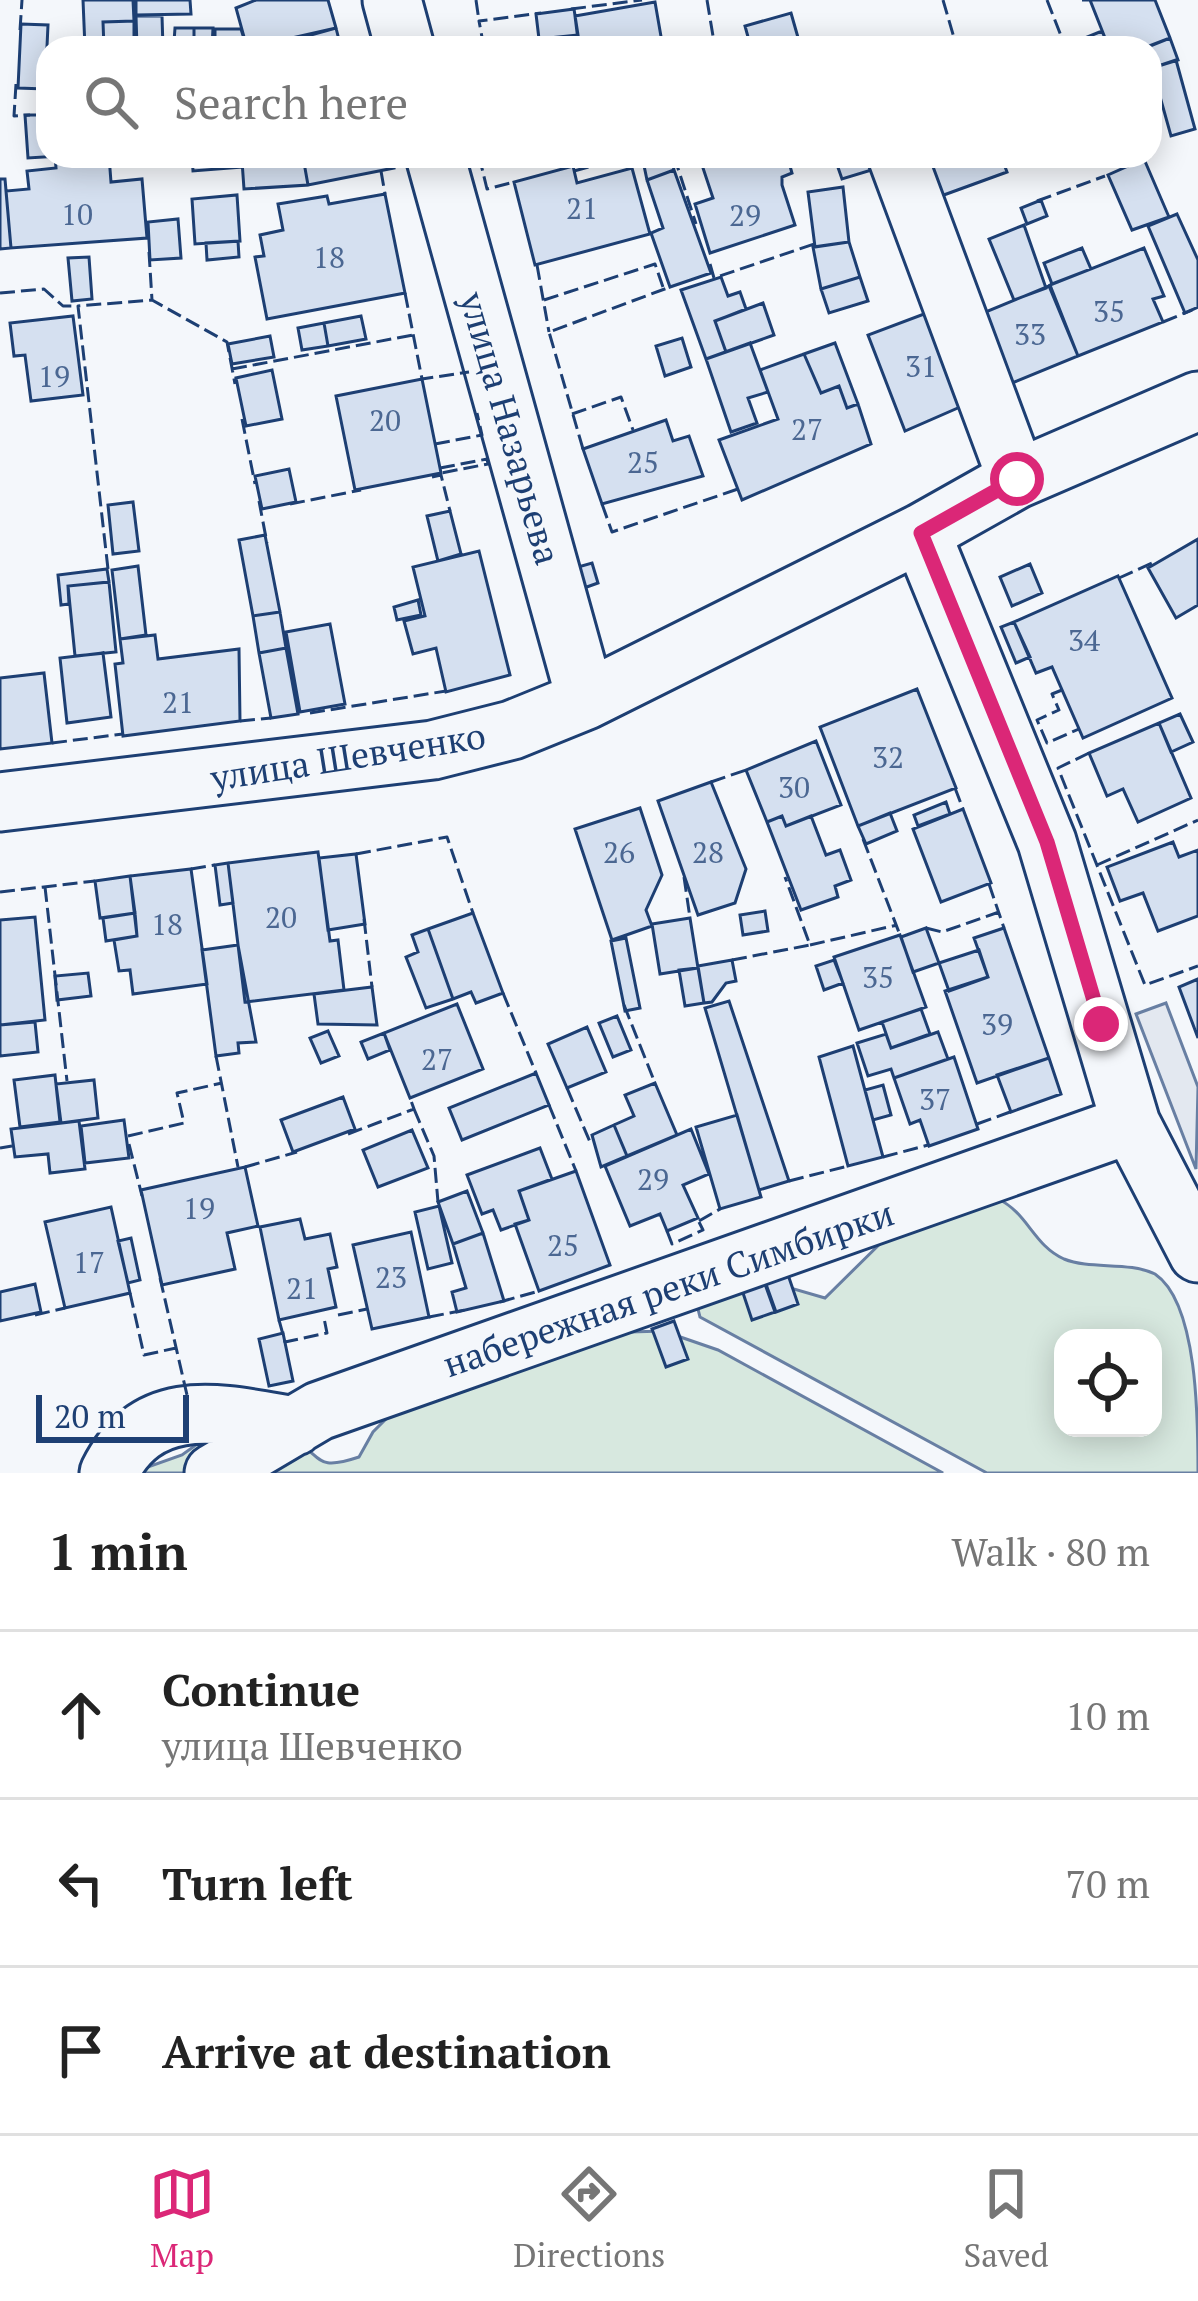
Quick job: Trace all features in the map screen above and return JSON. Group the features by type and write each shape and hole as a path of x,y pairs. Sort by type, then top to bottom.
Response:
{"street":[{"path":"392,0 402,36"},
{"name":"улица Назарьева","path":"438,168 586,700"},
{"path":"901,168 1017,479"},
{"name":"улица Шевченко","path":"0,802 434,750 512,730 586,700 921,533 1017,479 1198,401"},
{"path":"921,533 1047,842 1131,1124 1193,1234"},
{"name":"набережная реки Симбирки","path":"214,1473 340,1403 1131,1124"},
{"path":"109,1473 122,1448 161,1418 223,1414 296,1426"}],"shaded area":[{"path":"1166,1003 1198,1087 1196,1169 1136,1014"},
{"path":"998,1199 1064,1259 1155,1274 1169,1289 1180,1310 1193,1364 1198,1473 987,1473 700,1317 697,1305 756,1278 825,1298 895,1229"},
{"path":"663,1331 718,1350 943,1473 131,1473 182,1455 214,1432 282,1437 325,1462 359,1457 373,1432 409,1396 630,1332"}],"building":[{"path":"83,0 133,0 134,21 103,22 104,36 84,36"},
{"path":"136,0 190,0 191,14 136,15"},
{"path":"256,0 328,0 336,28 300,36 244,36 236,8"},
{"path":"1090,0 1155,0 1170,38 1162,41 1162,36 1104,36"},
{"path":"655,2 661,36 578,36 575,16"},
{"path":"574,9 578,35 539,36 536,14"},
{"path":"791,13 798,36 748,36 745,26"},
{"path":"136,16 162,16 163,36 137,36"},
{"path":"134,21 134,36 104,36 103,22"},
{"path":"21,24 48,25 47,36 36,36 36,89 18,88"},
{"path":"175,28 194,28 194,36 174,36"},
{"path":"194,28 213,28 213,36 194,36"},
{"path":"336,28 338,36 307,36"},
{"path":"215,29 241,29 243,36 215,36"},
{"path":"1170,38 1178,60 1162,65 1162,41"},
{"path":"1176,60 1195,129 1171,136 1162,104 1162,65"},
{"path":"25,115 36,115 36,158 28,158"},
{"path":"110,168 111,182 142,179 147,238 11,248 6,191 29,189 27,171"},
{"path":"242,168 305,168 308,185 244,189"},
{"path":"305,168 394,168 308,185"},
{"path":"573,168 577,183 632,168 650,234 535,265 514,182"},
{"path":"644,168 674,168 674,170 647,180"},
{"path":"703,168 791,168 792,173 782,177 782,185 795,225 710,253 695,204 713,198"},
{"path":"838,168 878,168 842,179"},
{"path":"930,168 1006,168 1007,172 941,196"},
{"path":"1124,168 1148,168 1169,217 1132,230 1108,175"},
{"path":"674,170 711,273 670,287 651,233 663,228 647,180"},
{"path":"0,179 5,179 11,248 0,249"},
{"path":"843,187 849,242 815,247 808,192"},
{"path":"385,194 405,293 267,319 255,257 264,256 260,235 283,230 278,204 327,196 329,204"},
{"path":"237,195 240,241 195,244 192,199"},
{"path":"1041,200 1047,216 1027,224 1021,208"},
{"path":"1177,214 1198,260 1198,307 1185,313 1148,226"},
{"path":"178,219 181,258 150,260 148,222"},
{"path":"1024,225 1046,288 1014,300 989,239"},
{"path":"238,241 239,257 207,260 206,243"},
{"path":"849,242 860,277 821,289 813,247"},
{"path":"1082,248 1091,269 1052,284 1044,263"},
{"path":"1144,248 1164,296 1153,299 1163,322 1078,356 1050,285"},
{"path":"89,257 92,299 72,301 68,258"},
{"path":"721,277 728,296 740,292 746,309 715,321 726,352 706,359 681,290"},
{"path":"860,277 868,301 829,313 821,289"},
{"path":"1049,286 1078,356 1012,383 983,313"},
{"path":"763,303 774,335 726,352 715,321"},
{"path":"940,308 976,400 905,431 868,335"},
{"path":"73,316 83,395 31,401 25,355 14,356 10,323"},
{"path":"361,316 366,339 328,346 324,323"},
{"path":"324,323 328,346 302,350 298,328"},
{"path":"270,336 274,357 232,364 228,344"},
{"path":"682,338 691,367 665,376 656,346"},
{"path":"750,343 768,392 748,398 757,423 731,432 706,359"},
{"path":"835,343 858,404 847,408 839,386 821,393 804,354"},
{"path":"804,354 821,393 839,386 847,408 858,404 871,444 742,500 719,440 778,419 760,370"},
{"path":"272,370 282,419 246,426 236,378"},
{"path":"422,379 441,473 355,490 336,396"},
{"path":"666,420 673,441 689,436 703,476 602,504 583,449"},
{"path":"289,469 296,502 262,509 255,476"},
{"path":"133,502 139,551 113,554 108,505"},
{"path":"450,511 461,554 438,561 427,516"},
{"path":"265,535 280,612 253,616 239,540"},
{"path":"1198,539 1198,605 1176,618 1148,568"},
{"path":"479,551 510,675 446,692 436,648 413,654 404,621 425,616 413,567"},
{"path":"592,563 598,583 584,588 578,567"},
{"path":"1030,564 1042,593 1012,606 1000,577"},
{"path":"138,566 146,635 120,639 112,570"},
{"path":"107,569 109,582 68,586 69,604 61,605 58,575"},
{"path":"1118,576 1172,698 1083,738 1052,667 1036,673 1014,622"},
{"path":"109,582 116,652 75,656 68,586"},
{"path":"418,600 421,615 397,620 394,607"},
{"path":"280,612 286,648 259,653 253,616"},
{"path":"1014,622 1030,657 1016,663 1001,627"},
{"path":"330,624 345,704 300,712 286,632"},
{"path":"155,635 158,659 239,649 240,721 123,736 115,664 123,663 120,639"},
{"path":"286,648 298,714 271,718 259,653"},
{"path":"103,653 111,717 67,723 60,658"},
{"path":"44,673 52,743 0,749 0,678"},
{"path":"917,689 956,788 858,826 820,727"},
{"path":"1180,714 1193,742 1171,752 1159,723"},
{"path":"1159,723 1191,798 1138,822 1123,789 1107,796 1089,753"},
{"path":"816,741 841,805 786,826 782,816 767,822 746,770"},
{"path":"711,782 746,869 735,903 698,915 658,801"},
{"path":"946,802 950,814 918,826 914,815"},
{"path":"640,808 662,875 646,910 652,926 612,940 575,829"},
{"path":"963,809 991,883 941,902 913,829"},
{"path":"890,813 897,831 866,844 858,826"},
{"path":"782,816 786,826 811,816 826,855 840,850 851,880 835,886 838,897 801,910 767,822"},
{"path":"1173,842 1179,857 1198,850 1198,916 1158,931 1143,893 1120,901 1107,867"},
{"path":"318,852 330,941 338,940 344,990 245,1002 228,863"},
{"path":"356,854 365,924 328,930 319,858"},
{"path":"228,863 233,903 220,905 215,865"},
{"path":"191,869 207,984 133,994 130,970 119,971 114,940 137,936 130,876"},
{"path":"130,876 135,913 100,918 95,881"},
{"path":"765,911 768,931 743,935 740,915"},
{"path":"135,913 137,936 106,941 103,918"},
{"path":"473,913 503,993 476,1003 471,992 453,999 428,929"},
{"path":"35,917 45,1020 0,1025 0,920"},
{"path":"690,918 698,968 660,974 652,924"},
{"path":"926,928 939,963 913,972 901,937"},
{"path":"1004,928 1049,1058 977,1083 945,991 988,977 974,938"},
{"path":"428,929 453,999 426,1008 406,957 418,952 412,935"},
{"path":"900,935 926,1007 859,1030 834,957"},
{"path":"626,938 640,1008 625,1011 611,941"},
{"path":"238,945 256,1042 238,1043 239,1053 216,1056 202,950"},
{"path":"979,950 988,977 949,991 939,963"},
{"path":"732,960 736,981 726,983 712,1002 704,1003 698,966"},
{"path":"834,960 843,983 824,990 816,966"},
{"path":"698,968 704,1003 685,1006 679,970"},
{"path":"88,973 91,996 57,1000 55,976"},
{"path":"1198,979 1198,1038 1179,987"},
{"path":"372,987 377,1025 318,1024 314,994"},
{"path":"729,1001 789,1181 759,1190 705,1008"},
{"path":"457,1004 483,1069 410,1098 384,1033"},
{"path":"921,1009 930,1034 891,1048 882,1022"},
{"path":"617,1016 631,1050 613,1057 599,1023"},
{"path":"35,1022 38,1052 0,1056 0,1025"},
{"path":"587,1027 606,1072 567,1088 548,1044"},
{"path":"328,1031 339,1056 321,1063 310,1038"},
{"path":"938,1032 948,1059 894,1078 891,1069 868,1076 857,1043 886,1034 891,1048"},
{"path":"384,1033 390,1050 368,1059 361,1042"},
{"path":"853,1046 883,1157 848,1166 819,1057"},
{"path":"954,1057 978,1129 929,1146 920,1120 910,1124 894,1078"},
{"path":"1049,1058 1061,1094 1011,1112 997,1075"},
{"path":"536,1073 549,1105 462,1140 449,1108"},
{"path":"55,1075 60,1122 20,1127 14,1080"},
{"path":"94,1080 98,1118 61,1123 56,1084"},
{"path":"655,1083 677,1135 627,1156 614,1125 634,1116 625,1095"},
{"path":"883,1085 891,1115 873,1120 865,1090"},
{"path":"343,1097 355,1129 293,1152 281,1120"},
{"path":"737,1115 761,1197 720,1209 696,1127"},
{"path":"124,1120 129,1158 85,1163 81,1126"},
{"path":"79,1121 85,1169 50,1173 48,1154 15,1157 11,1129"},
{"path":"614,1125 627,1156 601,1167 592,1135"},
{"path":"691,1129 709,1174 683,1185 698,1218 667,1231 660,1214 630,1226 605,1166"},
{"path":"412,1130 428,1168 378,1187 363,1150"},
{"path":"540,1148 552,1179 519,1191 529,1220 501,1230 493,1210 482,1214 467,1175"},
{"path":"245,1167 258,1226 227,1233 235,1269 162,1285 141,1190"},
{"path":"576,1171 610,1265 539,1291 515,1224 529,1220 519,1191"},
{"path":"467,1191 483,1233 453,1244 438,1202"},
{"path":"439,1206 452,1263 428,1269 415,1212"},
{"path":"111,1207 130,1293 65,1308 45,1222"},
{"path":"300,1219 305,1239 330,1234 337,1267 328,1269 336,1307 279,1320 260,1227"},
{"path":"411,1232 429,1317 372,1329 353,1245"},
{"path":"483,1233 504,1301 457,1312 452,1292 466,1288 453,1244"},
{"path":"131,1238 140,1280 128,1283 118,1241"},
{"path":"785,1266 798,1304 776,1312 762,1273"},
{"path":"761,1273 775,1312 752,1320 739,1281"},
{"path":"35,1284 41,1312 0,1321 0,1292"},
{"path":"674,1321 688,1359 666,1367 652,1329"},
{"path":"283,1333 293,1381 269,1386 259,1339"}],"fence":[{"path":"20,30 22,0"},
{"path":"476,0 479,21"},
{"path":"571,9 642,0"},
{"path":"707,0 713,36"},
{"path":"943,0 954,36"},
{"path":"1047,0 1061,36"},
{"path":"482,36 479,21 541,13"},
{"path":"16,84 14,116 30,115"},
{"path":"482,168 487,189 514,182"},
{"path":"574,171 585,168"},
{"path":"678,168 696,224"},
{"path":"381,171 385,194"},
{"path":"1037,201 1105,176"},
{"path":"710,264 714,278 814,244"},
{"path":"149,252 152,300"},
{"path":"544,300 655,264 664,290"},
{"path":"537,265 549,332"},
{"path":"583,449 549,332 670,287"},
{"path":"0,293 44,289 63,306 78,306"},
{"path":"405,293 422,379 469,372"},
{"path":"108,569 78,306 152,300 227,342 235,384"},
{"path":"1163,322 1192,310"},
{"path":"232,369 413,335"},
{"path":"572,414 621,397 633,430"},
{"path":"435,444 482,435 477,413"},
{"path":"242,419 255,484"},
{"path":"440,468 487,459 488,464 441,473"},
{"path":"432,477 441,475 450,511"},
{"path":"602,504 612,532 738,489"},
{"path":"290,504 361,490"},
{"path":"259,501 267,543"},
{"path":"1119,578 1152,563"},
{"path":"1062,690 1052,694 1059,710 1037,720 1047,743 1079,729"},
{"path":"310,713 446,691"},
{"path":"240,721 271,718"},
{"path":"52,743 123,734"},
{"path":"1089,753 1058,768 1145,985 1198,966"},
{"path":"711,782 746,770"},
{"path":"955,788 963,809"},
{"path":"1097,865 1198,820"},
{"path":"356,854 447,837 473,913"},
{"path":"863,839 900,935"},
{"path":"191,869 215,865"},
{"path":"684,877 690,918"},
{"path":"732,960 810,945 785,877"},
{"path":"0,892 95,881"},
{"path":"989,884 1004,928"},
{"path":"45,887 67,1081"},
{"path":"926,928 942,932 999,912"},
{"path":"364,919 372,987"},
{"path":"810,945 897,925"},
{"path":"503,993 536,1073"},
{"path":"624,1005 655,1083"},
{"path":"216,1056 238,1167"},
{"path":"128,1136 184,1123 177,1093 222,1083"},
{"path":"567,1088 590,1142"},
{"path":"348,1134 414,1109 410,1098"},
{"path":"549,1105 576,1171"},
{"path":"414,1109 434,1156 438,1202"},
{"path":"977,1124 1010,1112"},
{"path":"129,1144 142,1196"},
{"path":"883,1157 928,1145"},
{"path":"0,1148 12,1146"},
{"path":"245,1167 297,1152"},
{"path":"789,1181 848,1166"},
{"path":"699,1221 720,1209"},
{"path":"667,1231 672,1244 703,1230 699,1222"},
{"path":"160,1278 187,1395"},
{"path":"500,1302 539,1291"},
{"path":"130,1293 144,1355 176,1348"},
{"path":"35,1315 65,1308"},
{"path":"338,1315 367,1309"},
{"path":"429,1317 465,1310"},
{"path":"279,1320 285,1342 327,1333 324,1318"}],"route":[{"path":"1017,479 921,533 1047,842 1101,1024"}]}
